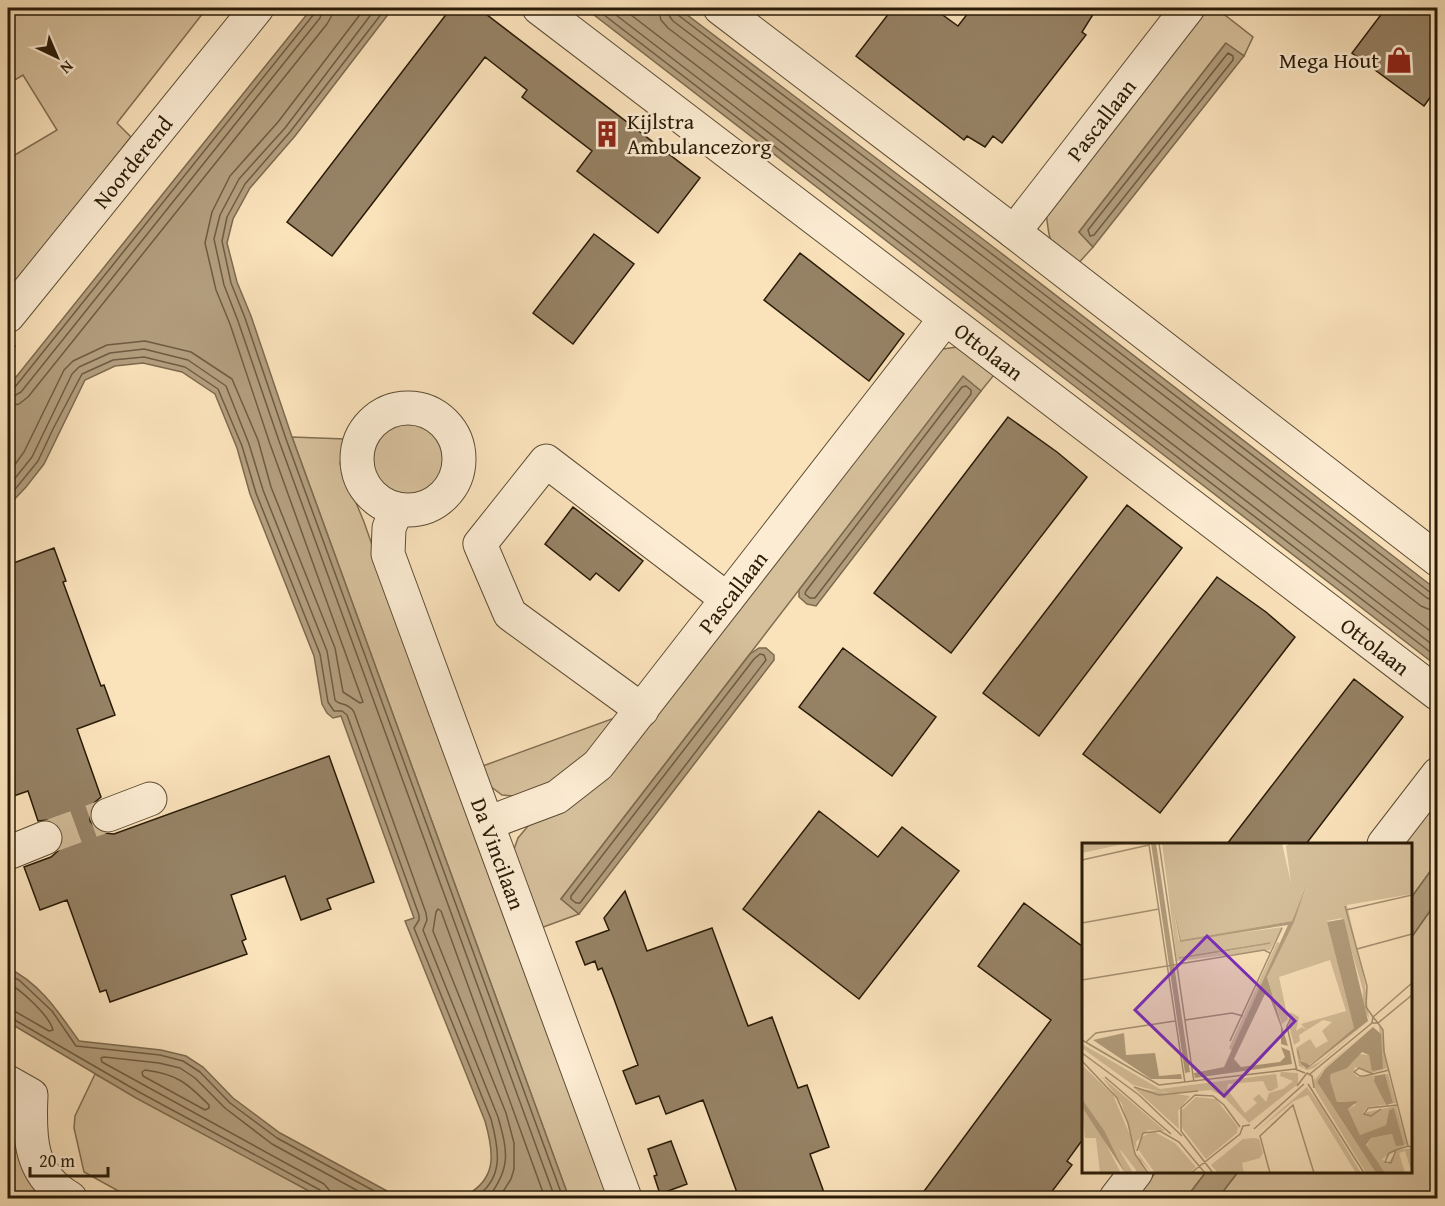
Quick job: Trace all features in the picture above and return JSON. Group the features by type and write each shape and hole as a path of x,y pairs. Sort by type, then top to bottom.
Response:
{"street":[{"name":"Noorderend","path":"8,316 257,8"},
{"name":"Ottolaan","path":"539,8 1437,694"},
{"path":"720,8 1014,232 1437,560"},
{"name":"Pascallaan","path":"1014,232 1188,8"},
{"name":"Pascallaan","path":"488,823 557,797 598,765 945,319"},
{"path":"642,710 510,614 480,544 546,461 727,599"},
{"name":"Da Vincilaan","path":"397,509 389,528 388,554 625,1198"},
{"path":"1385,843 1437,774"},
{"path":"108,815 150,799"},
{"path":"8,853 45,838"},
{"path":"8,1082 31,1095 30,1139 36,1163 48,1179 68,1197"},
{"path":"1116,1198 1135,1173"}],"shaded area":[{"path":"8,8 207,8 117,123 131,137 8,293 8,159 57,130 23,75 8,84"},
{"path":"1205,11 1221,12 1253,37 1244,56 1225,44 1079,232 1093,247 1076,266 1060,254 1052,244 1046,212 1192,19"},
{"path":"957,347 998,370 981,391 963,377 561,899 579,914 538,929 513,852 518,838 528,826 537,820 929,359 943,349"},
{"path":"407,421 421,424 434,432 442,445 445,459 442,473 434,486 421,494 407,497 393,494 380,486 372,473 369,459 372,445 380,432 393,424"},
{"path":"292,437 345,439 340,464 364,522 473,832 608,1198 569,1198"},
{"path":"617,717 590,752 557,783 522,797 502,795 486,783 480,767"},
{"path":"1437,790 1437,862 1412,897 1412,843 1398,843"},
{"path":"1437,901 1437,1183 1426,1198 1218,1198 1237,1173 1412,1173 1412,937"},
{"path":"95,1074 322,1198 131,1198 84,1172 74,1128 75,1116"},
{"path":"8,1097 16,1111 50,1198 8,1198"},
{"path":"1155,1173 1205,1173 1186,1198 1136,1198"}],"water":[{"path":"312,8 393,8 295,136 250,188 233,219 227,243 237,282 251,316 292,437 569,1198 461,1198 481,1184 490,1166 491,1145 485,1121 405,921 414,918 341,716 333,718 322,704 314,656 250,494 237,448 215,394 182,372 143,363 115,366 85,380 44,464 8,506 8,387"},
{"path":"585,8 678,8 992,246 1437,590 1437,666"},
{"path":"1226,43 1244,56 1093,247 1079,232"},
{"path":"963,376 981,391 816,606 807,604 799,597 799,590"},
{"path":"759,648 766,648 774,655 774,660 579,914 561,899 750,654"},
{"path":"1437,862 1437,901 1412,937 1412,897"},
{"path":"8,968 39,990 79,1041 161,1050 186,1056 203,1067 233,1098 280,1133 400,1198 322,1198 136,1098 8,1022"},
{"path":"1205,1173 1237,1173 1218,1198 1186,1198"}],"building":[{"name":"Kijlstra Ambulancezorg","path":"451,8 478,8 700,178 658,233 577,171 592,151 522,97 527,90 485,57 332,256 287,222"},
{"path":"893,8 933,8 958,26 972,8 1097,8 1082,32 1086,35 1002,143 993,136 985,147 967,136 964,140 856,56"},
{"name":"Mega Hout","path":"1386,8 1437,8 1437,88 1424,106 1352,53"},
{"path":"594,234 634,264 573,344 533,313"},
{"path":"800,253 904,334 869,381 764,300"},
{"path":"1008,417 1087,477 951,653 874,593"},
{"path":"1127,505 1182,548 1039,736 983,693"},
{"path":"573,507 643,561 619,591 596,573 590,580 545,544"},
{"path":"54,548 66,581 63,582 101,686 104,685 115,715 77,729 101,797 90,811 90,821 96,829 114,834 329,756 374,882 327,899 331,909 301,920 285,876 231,895 246,939 242,941 247,954 110,1002 106,990 100,992 67,900 40,910 24,867 51,857 59,850 63,841 62,830 56,823 48,820 38,821 28,791 8,798 8,565"},
{"path":"1217,577 1266,612 1295,637 1160,813 1083,754"},
{"path":"843,648 936,717 892,776 799,707"},
{"path":"1354,679 1403,717 1307,843 1228,843"},
{"path":"819,811 878,857 902,827 959,871 859,999 743,909"},
{"path":"625,891 647,951 712,928 748,1026 772,1017 798,1088 807,1085 829,1147 810,1154 826,1198 739,1198 703,1100 666,1114 659,1096 636,1104 623,1071 638,1065 614,999 602,968 598,970 595,961 585,965 576,942 609,930 604,918"},
{"path":"1024,903 1082,946 1082,1140 1067,1161 1072,1165 1047,1198 919,1198 1051,1020 978,966"},
{"path":"671,1141 687,1184 660,1194 654,1176 657,1175 648,1149"}],"tunnel":[{"path":"45,838 108,815"}],"place":[{"name":"Mega Hout","path":"1399,60"},
{"name":"Kijlstra Ambulancezorg","path":"607,134"}]}
